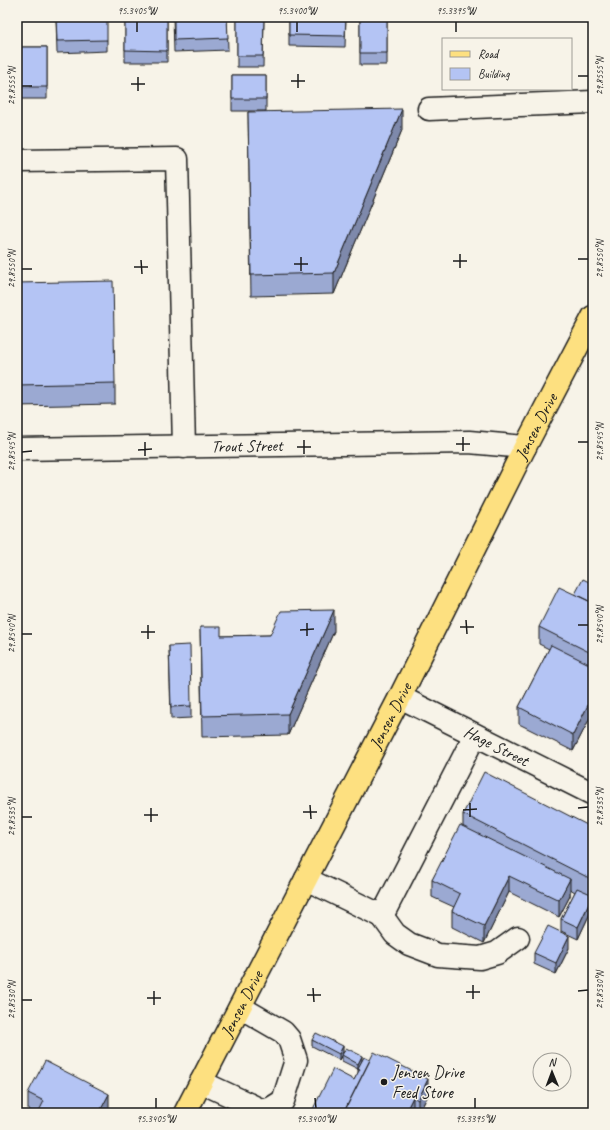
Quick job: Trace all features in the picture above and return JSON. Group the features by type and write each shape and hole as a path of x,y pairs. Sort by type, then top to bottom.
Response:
{"main road":[{"name":"Jensen Drive","path":"185,1113 400,697 525,447 593,317"}],"street":[{"path":"430,109 593,102"},
{"path":"17,161 177,159 184,447"},
{"name":"Trout Street","path":"17,450 469,442 525,447"},
{"name":"Hage Street","path":"400,697 593,794"},
{"path":"382,916 476,735"},
{"path":"306,879 382,916 395,934 409,944 438,955 480,958 497,953 518,938"},
{"path":"201,1082 261,1112 270,1109 283,1101 296,1060 292,1048 283,1032 240,1007"}],"building":[{"path":"56,17 107,17 107,40 57,41"},
{"path":"125,17 167,17 167,51 125,50"},
{"path":"174,17 227,17 228,38 174,40"},
{"path":"237,17 264,17 263,56 237,56"},
{"path":"289,17 346,17 345,36 289,35"},
{"path":"360,17 387,17 387,53 360,53"},
{"path":"17,47 47,47 47,87 17,87"},
{"path":"232,75 266,75 266,99 232,99"},
{"path":"402,109 334,273 251,275 248,112"},
{"path":"113,281 115,383 17,385 17,283"},
{"path":"583,579 593,584 593,603 575,594"},
{"path":"559,587 593,603 593,654 539,627"},
{"path":"334,610 288,714 202,716 200,627 221,627 221,636 270,635 281,611"},
{"path":"190,645 191,706 171,707 169,646"},
{"path":"551,645 593,666 593,695 573,735 519,707"},
{"path":"484,772 593,828 593,880 463,814"},
{"path":"460,825 570,879 559,900 509,876 484,926 452,911 460,894 432,880"},
{"path":"577,888 593,895 578,927 561,919"},
{"path":"548,926 569,936 556,963 534,953"},
{"path":"316,1033 343,1046 339,1054 312,1040"},
{"path":"346,1048 362,1056 358,1064 342,1055"},
{"name":"Jensen Drive Feed Store","path":"374,1052 428,1079 418,1100 413,1097 405,1113 351,1113 345,1110"},
{"path":"364,1057 370,1060 345,1110 345,1113 311,1113 333,1069 354,1080"},
{"path":"45,1061 109,1094 99,1113 38,1113 44,1101 28,1093"}],"place":[{"name":"Jensen Drive Feed Store","path":"384,1082"}]}
